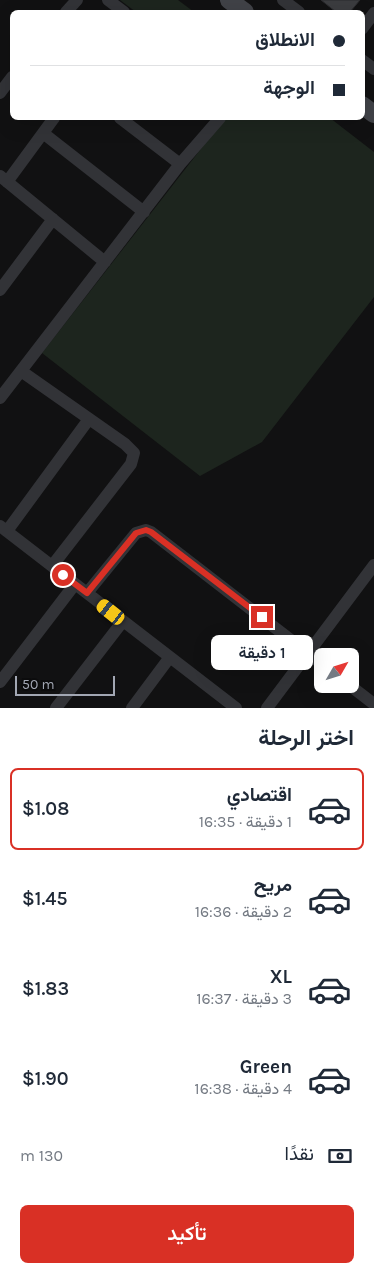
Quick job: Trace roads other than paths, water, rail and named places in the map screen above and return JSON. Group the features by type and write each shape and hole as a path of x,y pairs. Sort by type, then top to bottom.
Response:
{"main road":[{"path":"229,0 242,10"}],"street":[{"path":"68,10 77,0"},
{"path":"108,0 121,10"},
{"path":"283,0 296,10"},
{"path":"365,25 374,13"},
{"path":"0,93 10,80"},
{"path":"53,120 4,179 106,262"},
{"path":"123,120 180,164"},
{"path":"0,398 5,381 21,371 180,164 218,120"},
{"path":"43,133 144,212"},
{"path":"0,290 54,219"},
{"path":"21,371 131,448 134,453 133,459 52,566"},
{"path":"89,419 3,528 235,708"},
{"path":"87,593 136,533 146,530 314,657"},
{"path":"266,708 310,654 374,565"},
{"path":"0,682 75,584"},
{"path":"56,708 123,621"},
{"path":"132,708 170,657"},
{"path":"359,692 374,704"}]}
